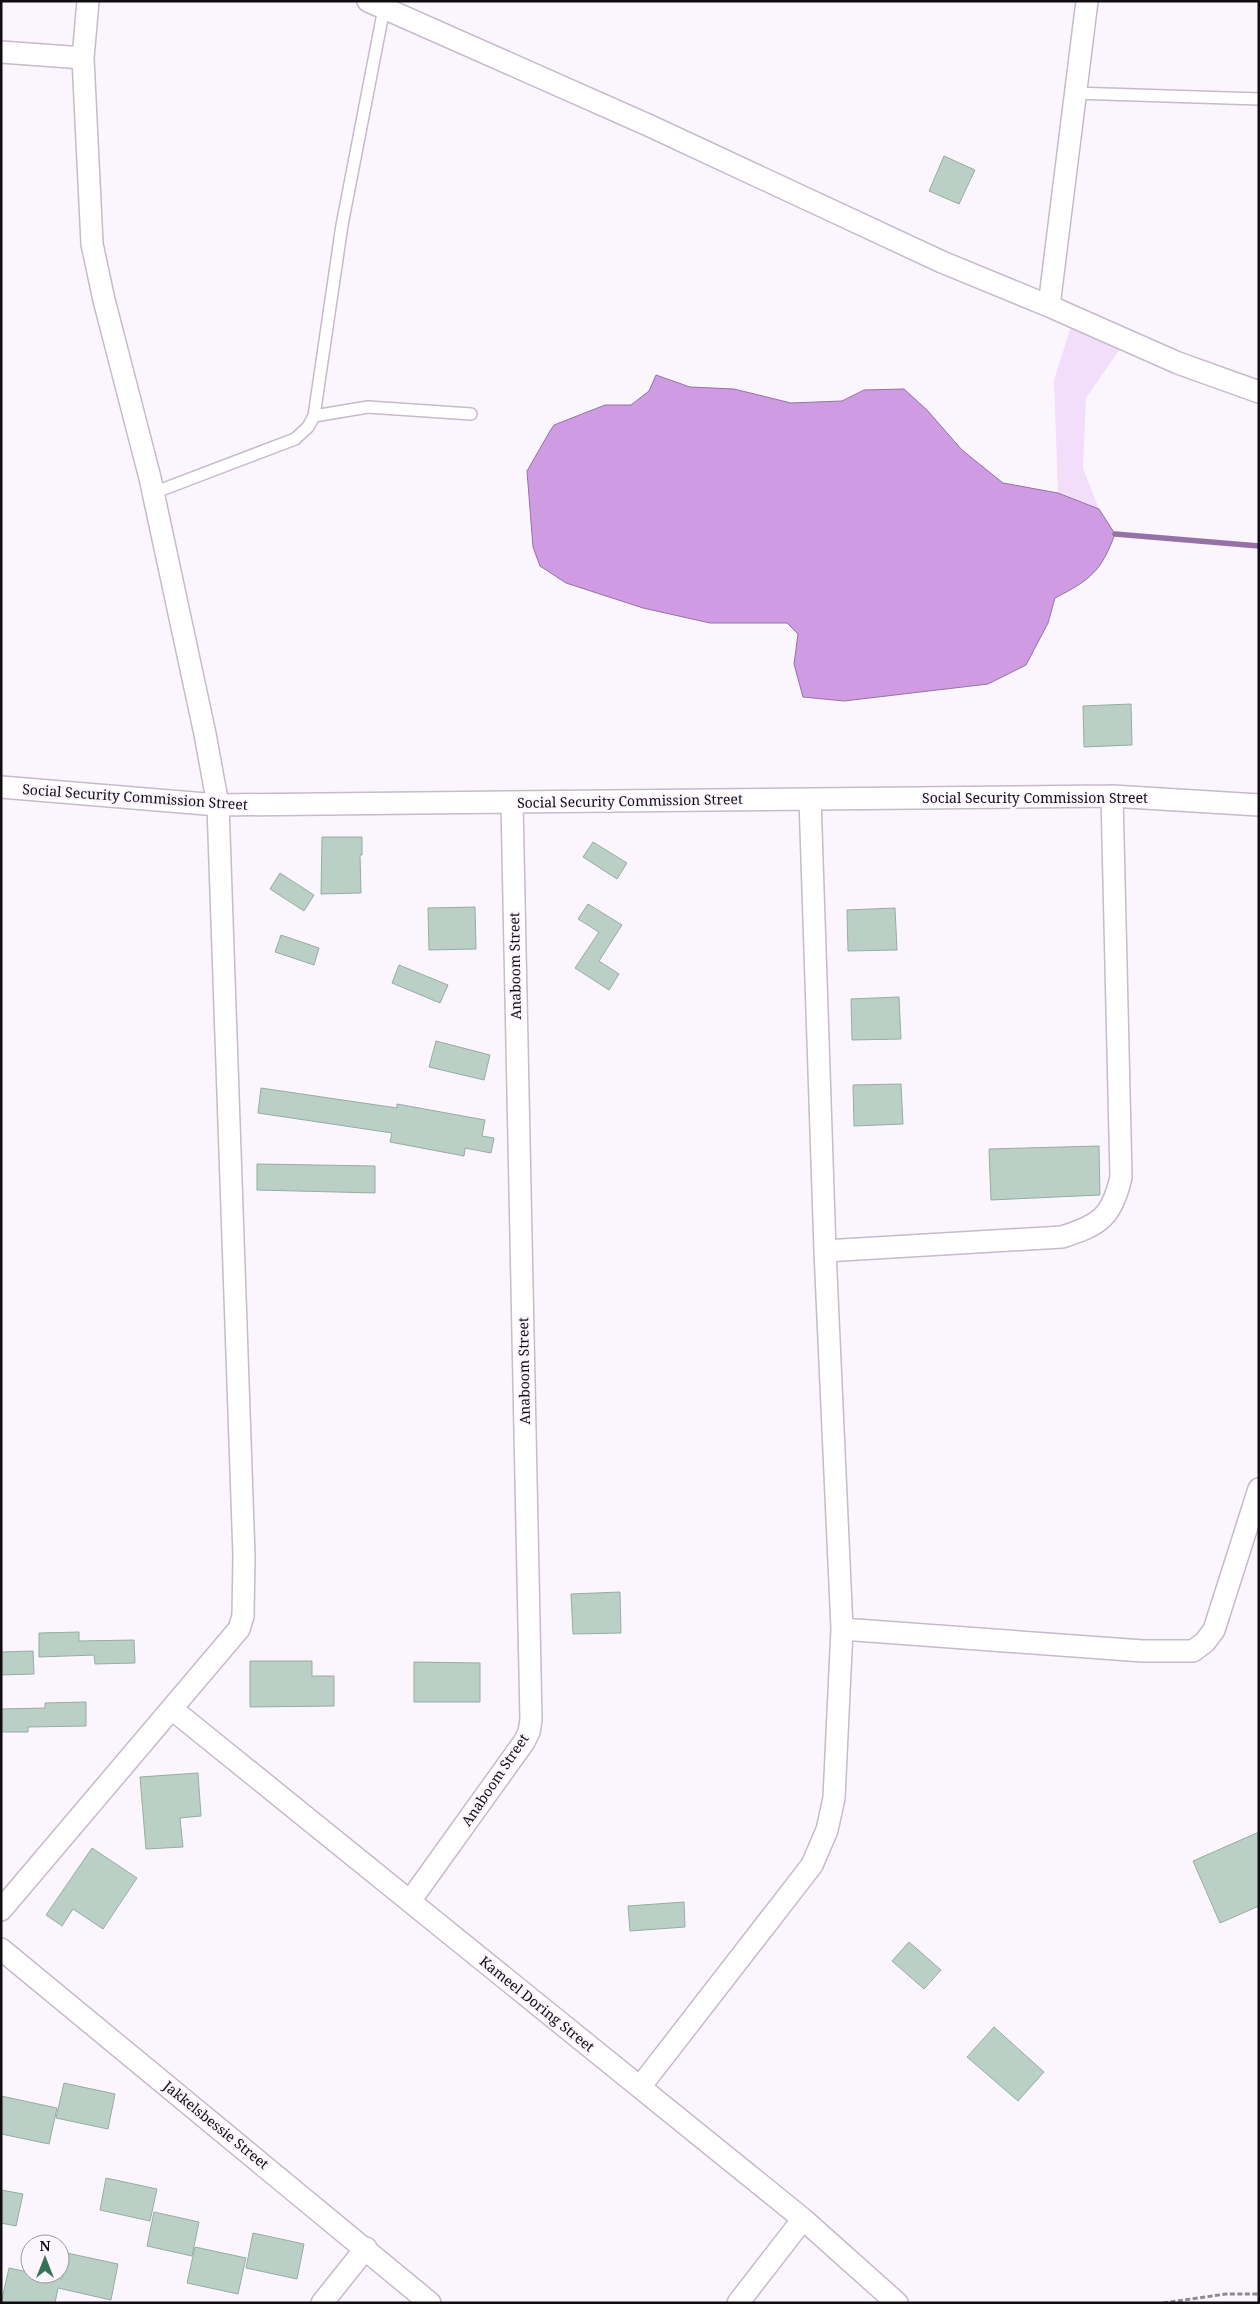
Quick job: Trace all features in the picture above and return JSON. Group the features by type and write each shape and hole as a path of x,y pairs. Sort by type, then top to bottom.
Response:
{"street":[{"path":"1,1910 239,1629 243,1616 244,1556 218,805 206,734 153,493 104,300 92,244 83,58 88,1"},
{"path":"1049,306 1074,93 1087,1"},
{"path":"376,5 648,125 942,262 1049,306 1178,363 1259,392"},
{"path":"1,52 83,58"},
{"name":"Social Security Commission Street","path":"1,787 218,805 1112,796 1259,805"},
{"path":"825,1251 1062,1237 1091,1228 1106,1214 1117,1198 1122,1177 1112,796"},
{"path":"640,2087 812,1865 827,1830 834,1798 842,1629 825,1251 810,799"},
{"name":"Anaboom Street","path":"410,1901 524,1742 529,1732 531,1720 512,803"},
{"path":"842,1629 1124,1650 1193,1651 1205,1642 1214,1630 1259,1489"},
{"name":"Kameel Doring Street","path":"172,1709 803,2219 897,2303"},
{"name":"Jakkelsbessie Street","path":"1,1949 366,2248 430,2303"},
{"path":"738,2303 803,2219"},
{"path":"322,2303 366,2248"}],"lane":[{"path":"153,493 295,439 308,427 314,416 376,5"},
{"path":"1074,93 1259,100"},
{"path":"314,416 368,407 471,414"}],"path":[{"path":"1163,2303 1226,2294 1259,2294"}],"shaded area":[{"path":"1074,317 1126,340 1086,398 1083,468 1099,509 1058,493 1054,380"},
{"path":"656,375 690,387 734,389 791,403 842,401 864,390 904,389 927,410 962,450 1003,483 1058,493 1099,509 1115,534 1105,558 1093,574 1077,586 1055,598 1048,623 1026,665 988,684 844,701 803,697 794,664 798,634 787,623 710,623 643,608 566,583 540,566 533,547 527,471 550,431 554,425 605,405 631,405 649,391"}],"building":[{"path":"944,156 975,170 959,204 929,191"},
{"path":"1131,704 1132,745 1084,747 1083,706"},
{"path":"322,837 362,837 362,855 360,855 361,893 321,894"},
{"path":"593,842 627,863 617,879 583,857"},
{"path":"280,873 314,895 304,911 270,889"},
{"path":"588,904 622,925 599,961 619,974 609,990 575,968 599,932 578,919"},
{"path":"475,907 476,949 429,950 428,908"},
{"path":"895,908 897,950 848,951 847,910"},
{"path":"281,935 319,948 314,965 275,952"},
{"path":"399,965 448,985 440,1003 392,983"},
{"path":"899,997 901,1039 852,1040 851,999"},
{"path":"436,1041 490,1055 484,1080 429,1067"},
{"path":"901,1084 903,1124 854,1126 853,1085"},
{"path":"261,1088 397,1108 397,1104 485,1120 482,1136 494,1138 491,1153 465,1148 464,1156 390,1142 392,1133 258,1113"},
{"path":"1099,1146 1100,1195 991,1200 989,1149"},
{"path":"257,1164 375,1166 375,1193 257,1190"},
{"path":"620,1592 621,1633 573,1634 571,1594"},
{"path":"79,1632 79,1641 134,1640 135,1663 95,1664 94,1655 39,1657 39,1633"},
{"path":"33,1651 34,1674 1,1675 1,1652"},
{"path":"250,1661 312,1661 312,1676 334,1676 334,1706 250,1707"},
{"path":"414,1662 480,1663 480,1702 414,1702"},
{"path":"86,1702 86,1726 28,1727 28,1732 1,1732 1,1709 45,1708 45,1703"},
{"path":"198,1773 201,1816 180,1818 183,1847 146,1849 140,1777"},
{"path":"1259,1832 1259,1906 1220,1923 1193,1861"},
{"path":"92,1848 137,1878 103,1929 73,1909 62,1926 46,1915"},
{"path":"684,1902 685,1927 630,1931 628,1906"},
{"path":"909,1942 941,1970 924,1989 892,1961"},
{"path":"994,2027 1044,2072 1018,2101 967,2057"},
{"path":"64,2083 115,2094 108,2129 56,2118"},
{"path":"1,2096 57,2108 49,2144 1,2134"},
{"path":"106,2178 157,2189 150,2221 100,2210"},
{"path":"1,2190 23,2194 16,2226 1,2223"},
{"path":"154,2212 199,2222 192,2256 147,2246"},
{"path":"253,2233 304,2244 297,2279 246,2268"},
{"path":"195,2247 246,2258 238,2294 187,2283"},
{"path":"70,2254 118,2264 111,2300 58,2288 55,2303 1,2303 9,2268 20,2270 20,2284 70,2284"}],"waterway":[{"path":"1115,534 1259,546"}]}
